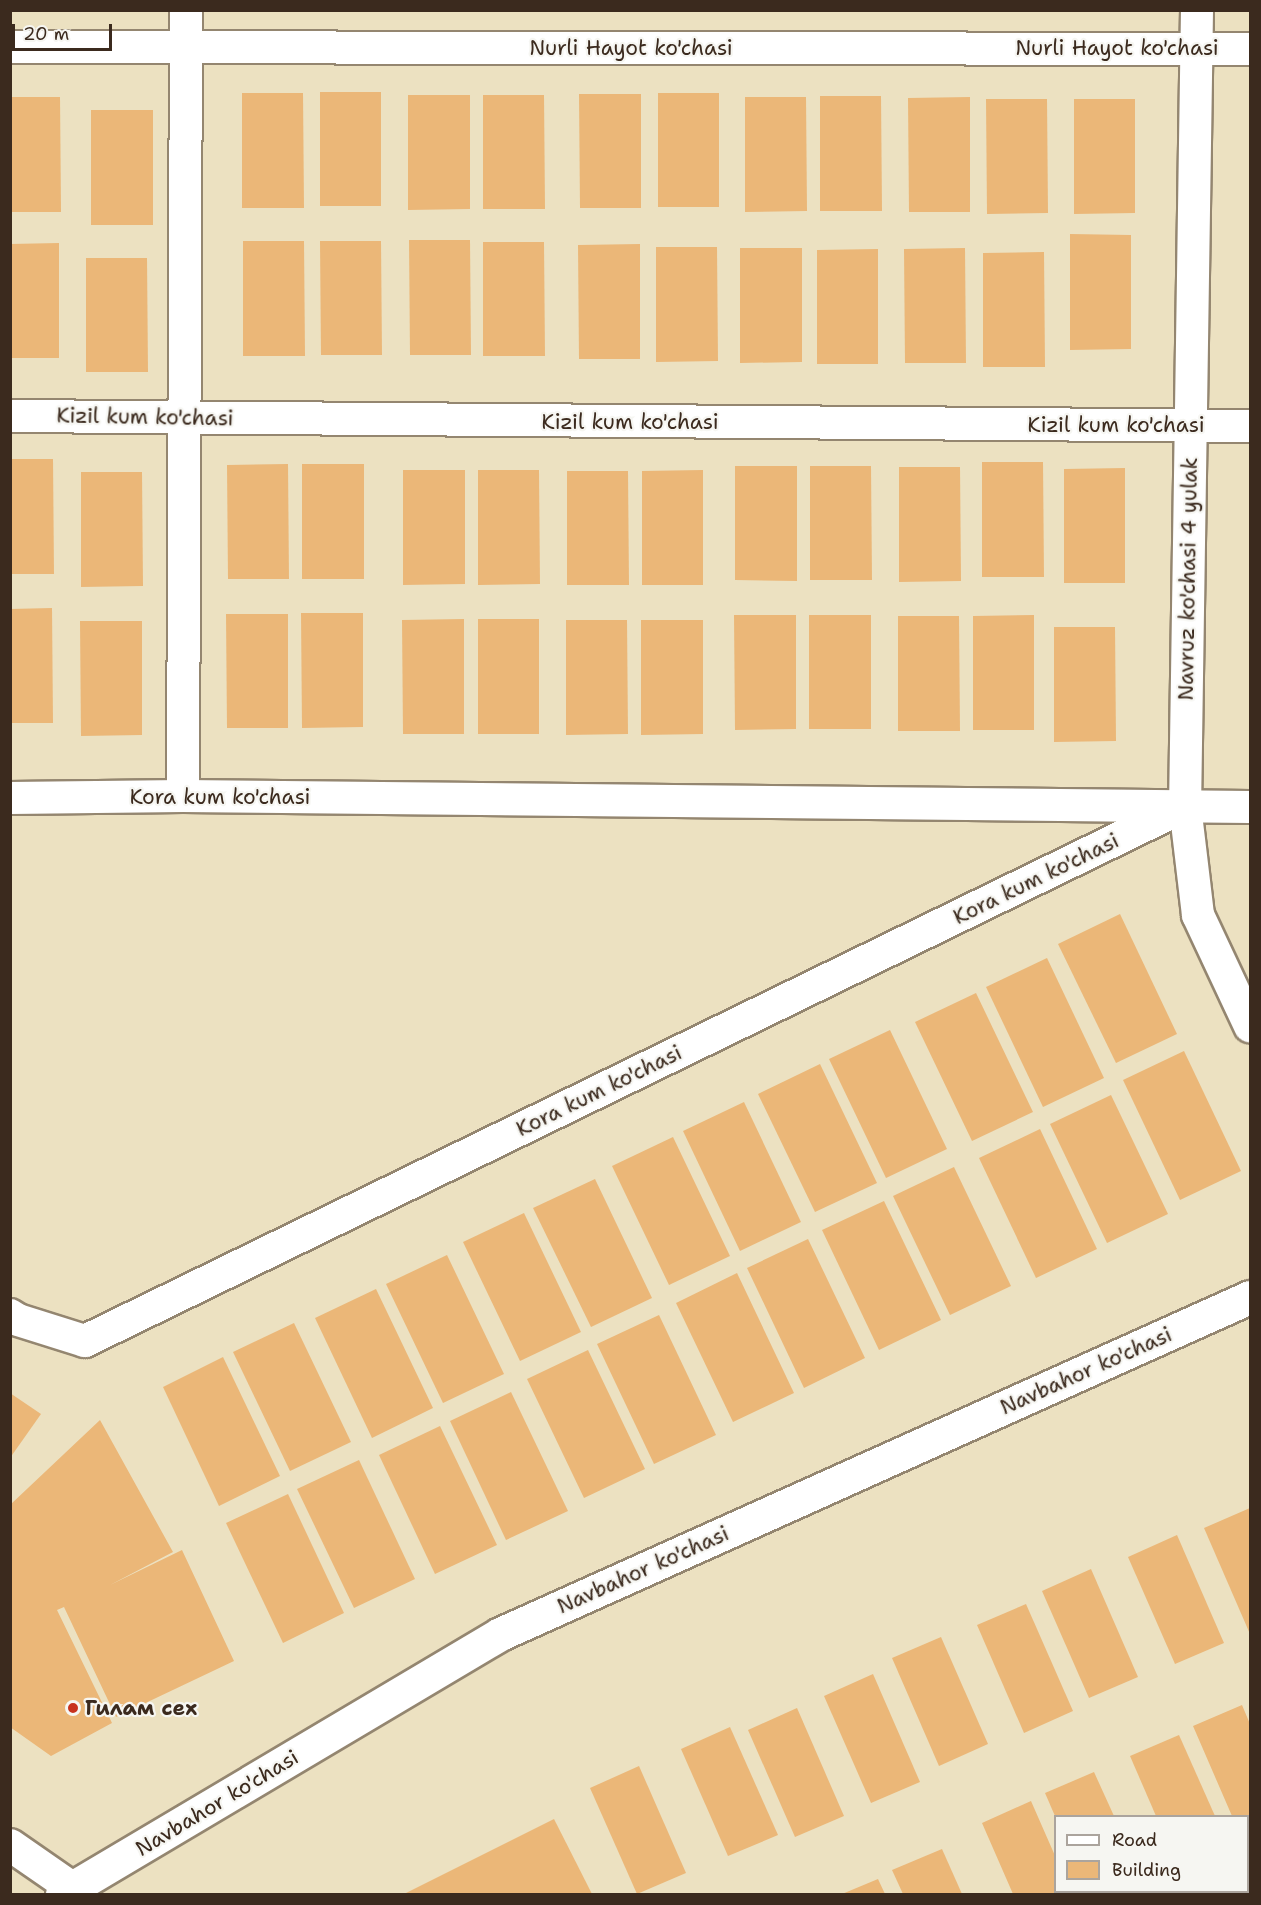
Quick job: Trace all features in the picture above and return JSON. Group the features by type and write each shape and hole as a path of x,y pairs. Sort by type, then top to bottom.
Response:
{"main road":[{"name":"Navbahor ko'chasi","path":"70,1892 500,1634 1251,1297"}],"street":[{"path":"183,796 186,10"},
{"name":"Navruz ko'chasi 4 yulak","path":"1197,10 1185,806 1198,915 1251,1026"},
{"name":"Nurli Hayot ko'chasi","path":"10,47 1251,49"},
{"name":"Kizil kum ko'chasi","path":"10,416 1251,426"},
{"name":"Kora kum ko'chasi","path":"10,798 183,796 1251,807"},
{"name":"Kora kum ko'chasi","path":"10,1315 18,1320 85,1341 1185,806"},
{"path":"10,1845 70,1892"}],"building":[{"path":"320,92 381,92 381,206 320,206"},
{"path":"242,93 303,93 304,208 242,208"},
{"path":"658,93 719,93 719,207 658,207"},
{"path":"579,94 641,94 641,208 580,208"},
{"path":"408,95 470,95 470,209 408,210"},
{"path":"483,95 544,95 545,209 483,209"},
{"path":"820,96 881,96 882,211 820,211"},
{"path":"10,97 60,97 61,212 10,212"},
{"path":"745,97 806,97 807,211 745,212"},
{"path":"970,97 970,212 909,212 908,98"},
{"path":"986,99 1047,99 1048,213 987,214"},
{"path":"1074,99 1135,99 1135,213 1074,214"},
{"path":"91,110 153,110 153,225 91,225"},
{"path":"1070,234 1131,235 1131,349 1070,350"},
{"path":"409,240 470,240 471,355 410,355"},
{"path":"243,241 304,241 305,356 243,356"},
{"path":"320,241 381,241 382,355 321,355"},
{"path":"483,242 544,242 545,356 483,356"},
{"path":"59,243 59,358 10,358 10,244"},
{"path":"640,244 640,359 579,359 578,245"},
{"path":"656,247 717,247 718,361 656,362"},
{"path":"740,248 802,248 802,362 740,363"},
{"path":"965,248 966,363 905,363 904,249"},
{"path":"878,249 878,364 817,364 817,250"},
{"path":"1044,252 1045,367 983,367 983,253"},
{"path":"86,258 147,258 148,372 86,372"},
{"path":"10,459 53,459 54,574 10,574"},
{"path":"982,462 1043,462 1044,577 982,577"},
{"path":"288,464 289,579 228,579 227,465"},
{"path":"302,464 364,464 364,579 302,579"},
{"path":"735,466 797,466 797,581 735,580"},
{"path":"810,466 871,466 872,580 810,580"},
{"path":"899,467 960,467 961,581 899,582"},
{"path":"1125,468 1125,583 1064,583 1064,469"},
{"path":"403,470 465,470 465,584 403,585"},
{"path":"478,470 539,470 540,584 478,585"},
{"path":"703,470 703,585 642,585 642,471"},
{"path":"567,471 628,471 629,585 567,585"},
{"path":"81,472 142,472 143,586 81,587"},
{"path":"52,608 53,723 10,723 10,609"},
{"path":"301,613 363,613 363,727 302,728"},
{"path":"226,614 288,614 288,728 227,728"},
{"path":"734,615 796,615 796,729 735,730"},
{"path":"809,615 871,615 871,729 809,729"},
{"path":"1034,615 1034,730 973,730 973,616"},
{"path":"898,616 959,616 960,731 898,731"},
{"path":"464,619 464,734 403,734 402,620"},
{"path":"478,619 539,619 539,734 478,734"},
{"path":"566,620 627,620 628,734 566,735"},
{"path":"641,620 703,620 703,734 641,735"},
{"path":"80,621 142,621 142,735 81,736"},
{"path":"1054,627 1115,627 1116,741 1054,742"},
{"path":"1120,914 1177,1034 1116,1063 1058,944"},
{"path":"1047,958 1104,1078 1043,1107 986,987"},
{"path":"976,993 1033,1112 972,1141 915,1022"},
{"path":"890,1030 947,1149 886,1178 829,1059"},
{"path":"1184,1051 1241,1171 1180,1200 1123,1080"},
{"path":"820,1064 877,1183 815,1212 758,1094"},
{"path":"1111,1095 1168,1214 1107,1243 1050,1124"},
{"path":"744,1102 801,1222 740,1251 683,1131"},
{"path":"1040,1129 1097,1249 1036,1278 979,1158"},
{"path":"673,1137 730,1256 669,1285 612,1166"},
{"path":"954,1167 1011,1286 950,1315 893,1196"},
{"path":"595,1179 652,1298 591,1327 533,1208"},
{"path":"884,1201 941,1320 879,1350 822,1230"},
{"path":"524,1213 581,1332 520,1361 463,1242"},
{"path":"808,1239 865,1358 804,1388 747,1268"},
{"path":"447,1255 504,1374 443,1403 386,1284"},
{"path":"737,1273 794,1393 733,1422 676,1303"},
{"path":"376,1289 433,1408 372,1438 315,1318"},
{"path":"659,1315 716,1435 654,1464 597,1344"},
{"path":"294,1323 351,1442 290,1471 233,1352"},
{"path":"588,1350 645,1469 584,1498 527,1379"},
{"path":"223,1357 280,1476 219,1506 163,1387"},
{"path":"511,1392 568,1511 506,1540 450,1421"},
{"path":"10,1393 41,1414 10,1458"},
{"path":"100,1420 173,1552 110,1585 182,1550 234,1661 116,1717 64,1607 57,1610 112,1723 51,1756 10,1727 10,1505"},
{"path":"440,1426 497,1545 435,1574 379,1455"},
{"path":"359,1460 415,1579 354,1608 297,1489"},
{"path":"288,1494 344,1613 283,1643 226,1523"},
{"path":"1250,1508 1250,1634 1204,1528"},
{"path":"1177,1535 1224,1643 1175,1664 1128,1557"},
{"path":"1091,1569 1138,1677 1089,1698 1042,1591"},
{"path":"1026,1604 1073,1711 1024,1733 977,1625"},
{"path":"941,1637 988,1744 939,1766 892,1658"},
{"path":"873,1674 920,1782 871,1803 824,1696"},
{"path":"1242,1705 1250,1724 1249,1830 1249,1815 1232,1815 1193,1726"},
{"path":"797,1708 844,1816 795,1837 748,1730"},
{"path":"730,1727 778,1835 728,1856 681,1749"},
{"path":"1179,1735 1215,1815 1156,1815 1130,1756"},
{"path":"639,1766 686,1873 637,1894 590,1788"},
{"path":"1094,1772 1114,1815 1055,1815 1045,1793"},
{"path":"1031,1801 1054,1853 1054,1893 1072,1894 1013,1894 982,1823"},
{"path":"554,1819 592,1894 404,1894"},
{"path":"942,1849 962,1894 903,1894 892,1870"},
{"path":"878,1879 885,1894 842,1894"}],"place":[{"name":"Гилам сех","path":"73,1708"}]}
